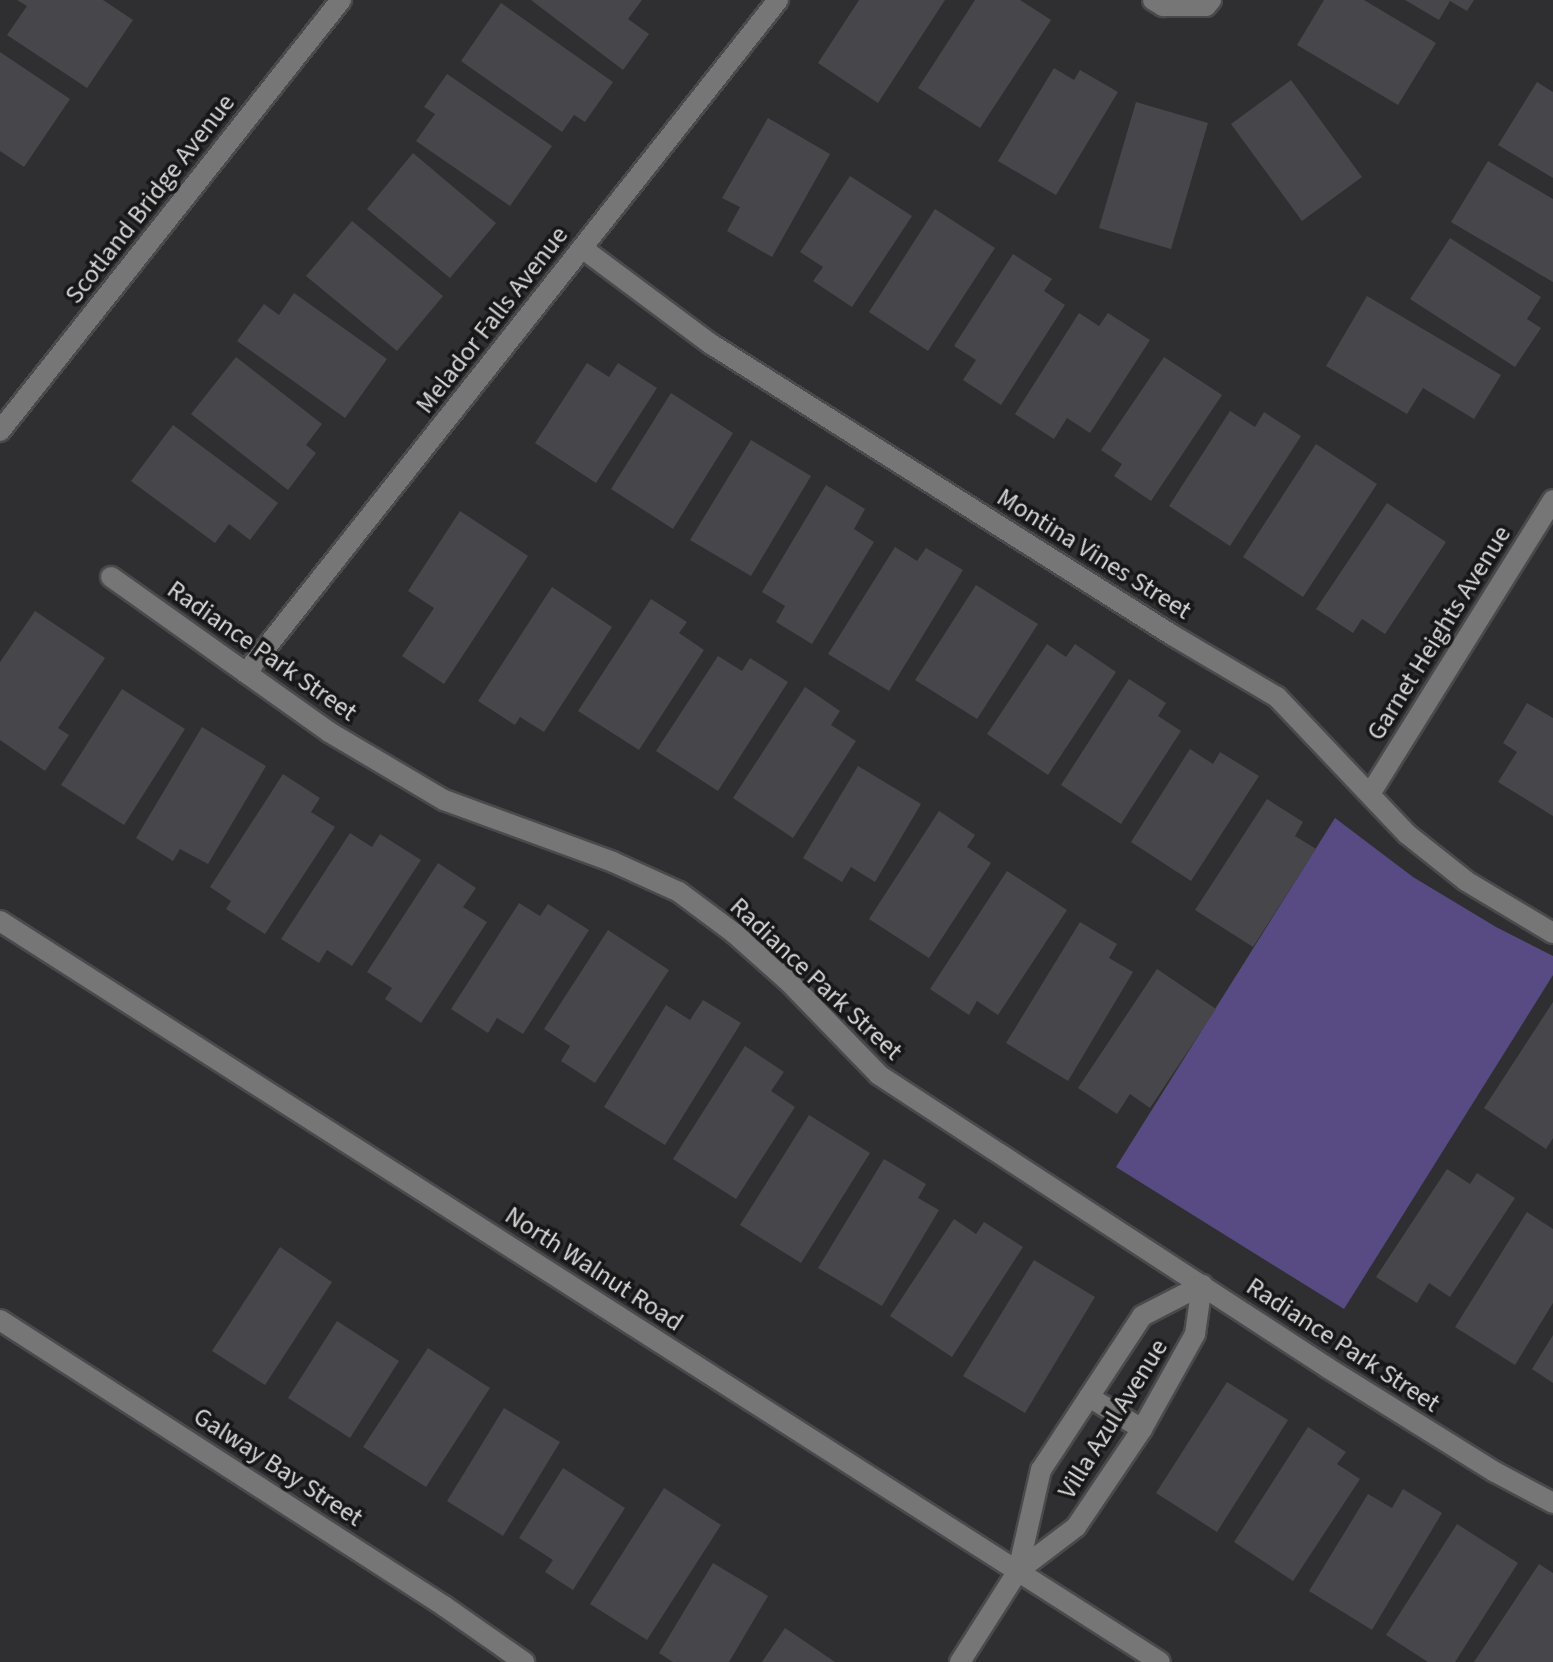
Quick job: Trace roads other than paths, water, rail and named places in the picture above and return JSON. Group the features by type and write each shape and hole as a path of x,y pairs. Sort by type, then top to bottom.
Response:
{"street":[{"name":"Scotland Bridge Avenue","path":"0,431 341,0"},
{"name":"Melador Falls Avenue","path":"246,673 778,0"},
{"path":"1153,0 1163,6 1209,3"},
{"name":"Montina Vines Street","path":"582,248 711,344 1172,635 1277,697 1407,834 1466,881 1553,933"},
{"name":"Garnet Heights Avenue","path":"1370,794 1553,500"},
{"name":"Radiance Park Street","path":"111,577 329,732 444,800 613,862 679,892 734,933 789,982 879,1075 1482,1464 1553,1503"},
{"name":"North Walnut Road","path":"0,921 1160,1662"},
{"name":"Villa Azul Avenue","path":"960,1662 1018,1571 1041,1470 1142,1316 1202,1285"},
{"name":"Villa Azul Avenue","path":"1018,1571 1076,1527 1142,1429 1195,1334 1202,1285"},
{"name":"Galway Bay Street","path":"0,1320 431,1597 524,1662"},
{"path":"1089,1397 1142,1429"}]}
